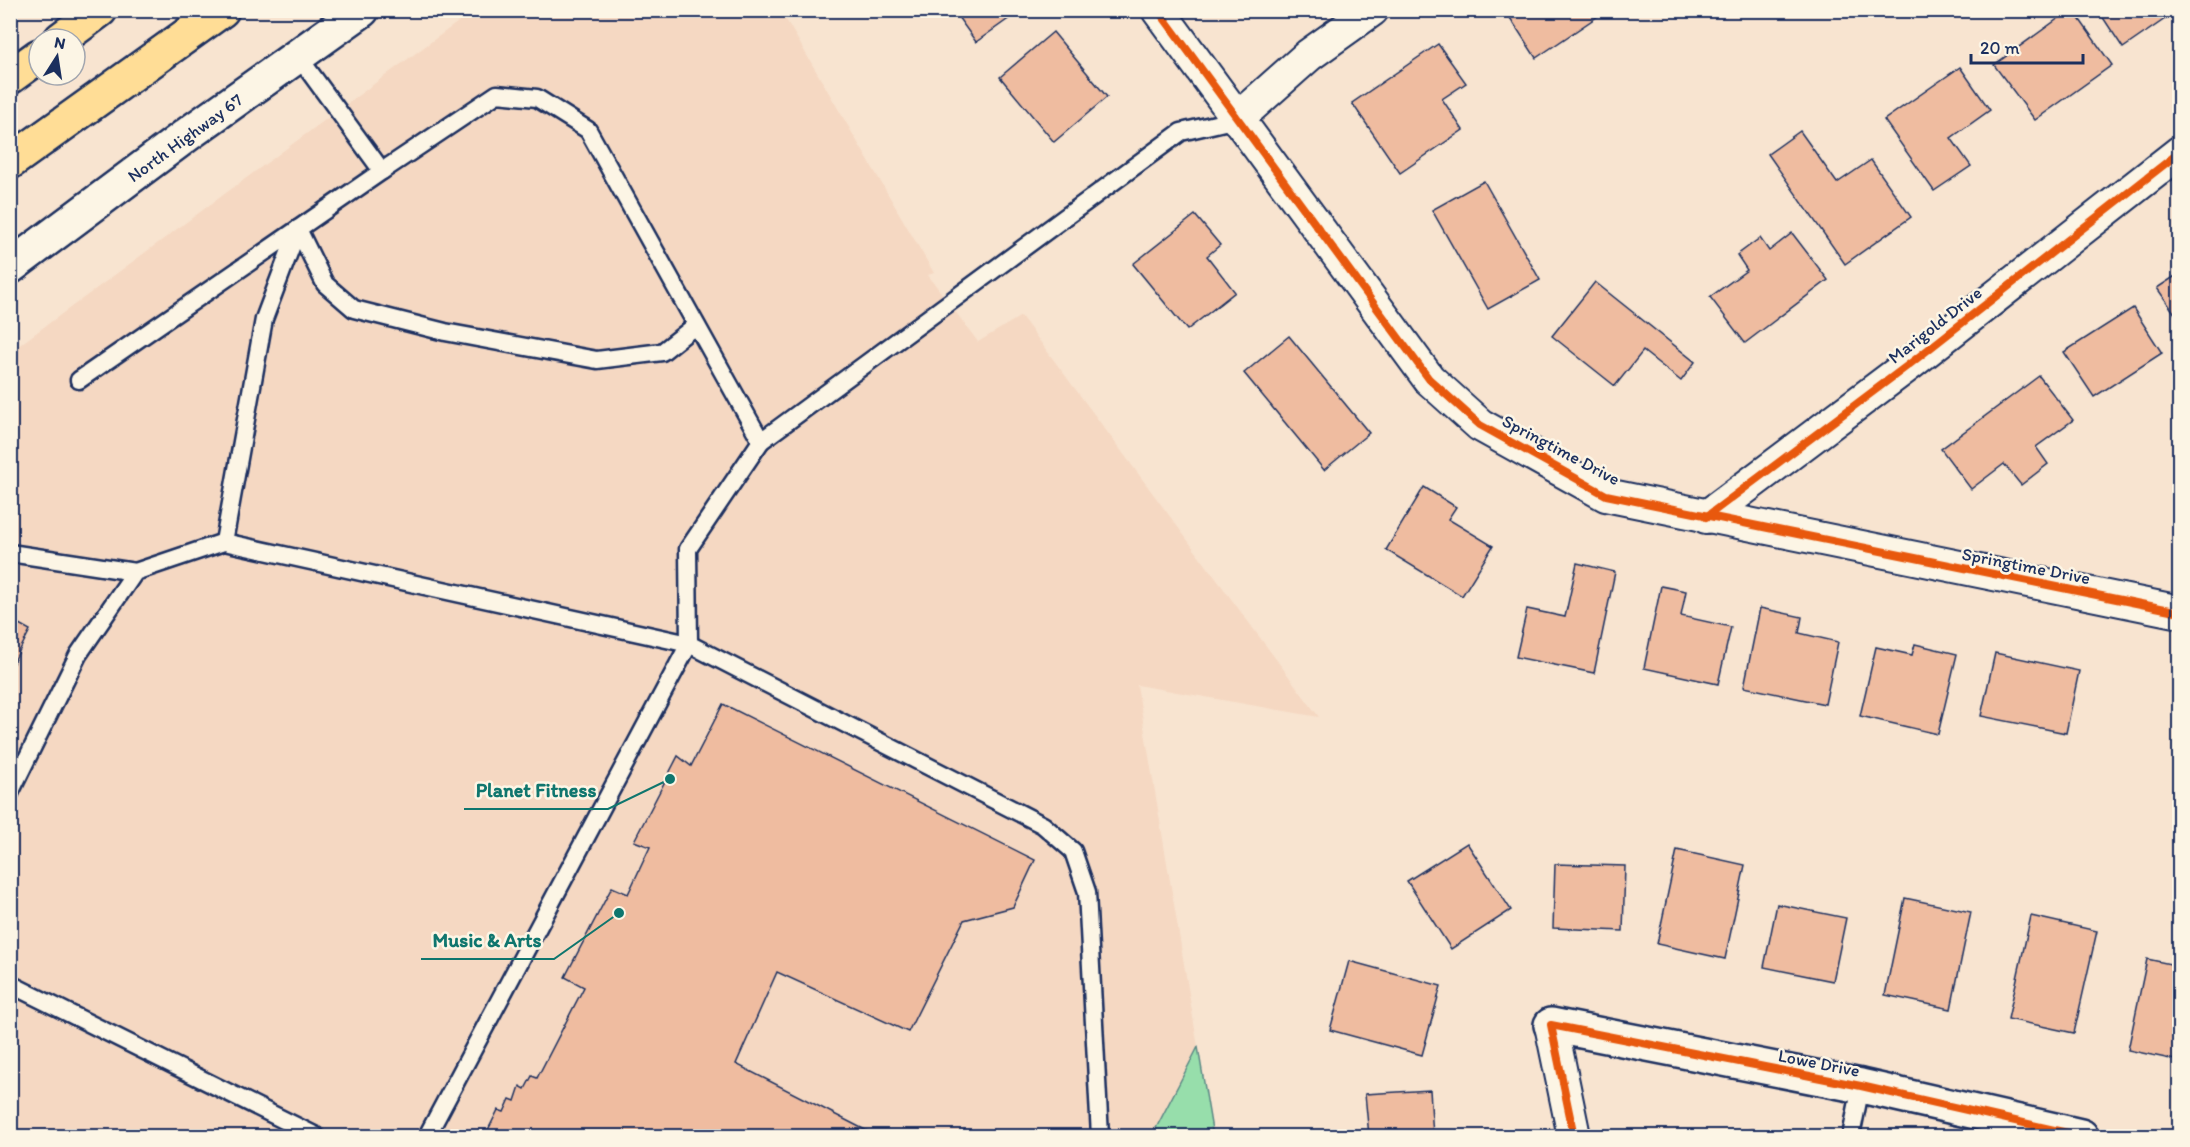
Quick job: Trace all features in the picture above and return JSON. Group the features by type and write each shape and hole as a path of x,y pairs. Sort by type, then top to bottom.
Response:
{"highway":[{"path":"78,27 100,10"},
{"path":"10,162 222,10"},
{"path":"10,77 27,65"}],"street":[{"name":"North Highway 67","path":"10,267 179,141 362,10"},
{"name":"Springtime Drive","path":"1158,10 1429,379 1480,425 1606,495 2180,612"},
{"path":"1238,119 1309,55 1372,10"},
{"name":"Marigold Drive","path":"1706,517 1911,363 2180,152"},
{"path":"1551,1025 1574,1137"},
{"name":"Lowe Drive","path":"1551,1025 1861,1086 2081,1137"}],"lane":[{"path":"298,56 382,171"},
{"path":"79,381 497,94 537,98 588,130 760,441"},
{"path":"427,1137 689,644 688,549 760,441 1181,132 1238,119"},
{"path":"298,229 325,284 354,309 445,332 597,360 662,352 696,325"},
{"path":"224,542 264,319 298,229"},
{"path":"10,553 135,572 224,542 689,644 1043,825 1073,851 1087,892 1100,1137"},
{"path":"10,793 78,656 135,572"},
{"path":"10,984 316,1137"},
{"path":"1851,1137 1861,1086"}],"shaded area":[{"path":"473,11 781,11 934,273 928,275 978,342 1021,316 1319,717 1137,685 1198,1047 1152,1136 11,1136 10,352"}],"green space":[{"path":"1198,1047 1213,1136 1152,1136"}],"building":[{"path":"953,10 1021,10 976,42"},
{"path":"1505,10 1607,10 1536,58"},
{"path":"2073,10 2112,65 2035,120 1994,65"},
{"path":"2098,10 2178,10 2123,48"},
{"path":"1053,32 1107,97 1054,142 1000,77"},
{"path":"1438,44 1466,83 1442,99 1463,130 1400,173 1352,103"},
{"path":"1960,67 1990,110 1951,138 1971,166 1934,191 1884,120"},
{"path":"1800,131 1837,183 1871,160 1911,217 1845,264 1768,154"},
{"path":"1484,181 1540,280 1488,309 1432,210"},
{"path":"1195,215 1220,245 1207,256 1235,292 1187,330 1133,264"},
{"path":"1792,233 1828,280 1745,343 1710,297 1747,270 1737,255 1760,238 1769,251"},
{"path":"2180,273 2180,321 2157,288"},
{"path":"1595,282 1695,362 1681,381 1643,351 1615,386 1552,336"},
{"path":"2133,308 2162,353 2094,397 2064,352"},
{"path":"1289,336 1369,433 1324,470 1244,373"},
{"path":"2039,376 2073,420 2036,447 2048,464 2021,485 2004,464 1971,489 1941,449"},
{"path":"1424,487 1456,507 1448,519 1493,546 1462,596 1386,550"},
{"path":"1577,563 1615,572 1594,673 1516,657 1527,609 1565,617"},
{"path":"1661,586 1686,591 1681,616 1731,627 1718,684 1644,668"},
{"path":"1760,608 1802,617 1799,633 1838,642 1825,704 1744,687"},
{"path":"10,619 30,630 10,669"},
{"path":"1915,644 1957,654 1938,734 1860,716 1876,647 1912,655"},
{"path":"1995,653 2079,671 2066,733 1981,716"},
{"path":"723,704 1035,860 1013,907 964,920 908,1032 777,972 736,1064 877,1136 485,1136 498,1110 504,1112 510,1099 515,1101 520,1086 525,1089 532,1076 537,1078 584,987 565,977 612,887 628,894 650,847 634,841 678,756 691,766"},
{"path":"1467,843 1511,910 1451,949 1407,881"},
{"path":"1677,850 1745,865 1725,959 1657,944"},
{"path":"1555,864 1625,866 1623,931 1553,928"},
{"path":"1905,898 1971,912 1951,1009 1885,995"},
{"path":"1777,904 1846,918 1833,981 1764,967"},
{"path":"2031,916 2097,931 2074,1033 2008,1019"},
{"path":"2147,959 2180,966 2180,1061 2128,1050"},
{"path":"1349,961 1441,986 1422,1055 1330,1030"},
{"path":"1430,1090 1433,1136 1369,1136 1365,1094"},
{"path":"1753,1129 1755,1136 1706,1136"}],"cycle path":[{"path":"1158,10 1429,379 1480,425 1606,495 2180,612"},
{"path":"1706,517 1911,363 2180,152"},
{"path":"1574,1136 1551,1025 1861,1086 2081,1136"}],"place":[{"name":"Planet Fitness","path":"670,779"},
{"name":"Music & Arts","path":"619,913"}]}
